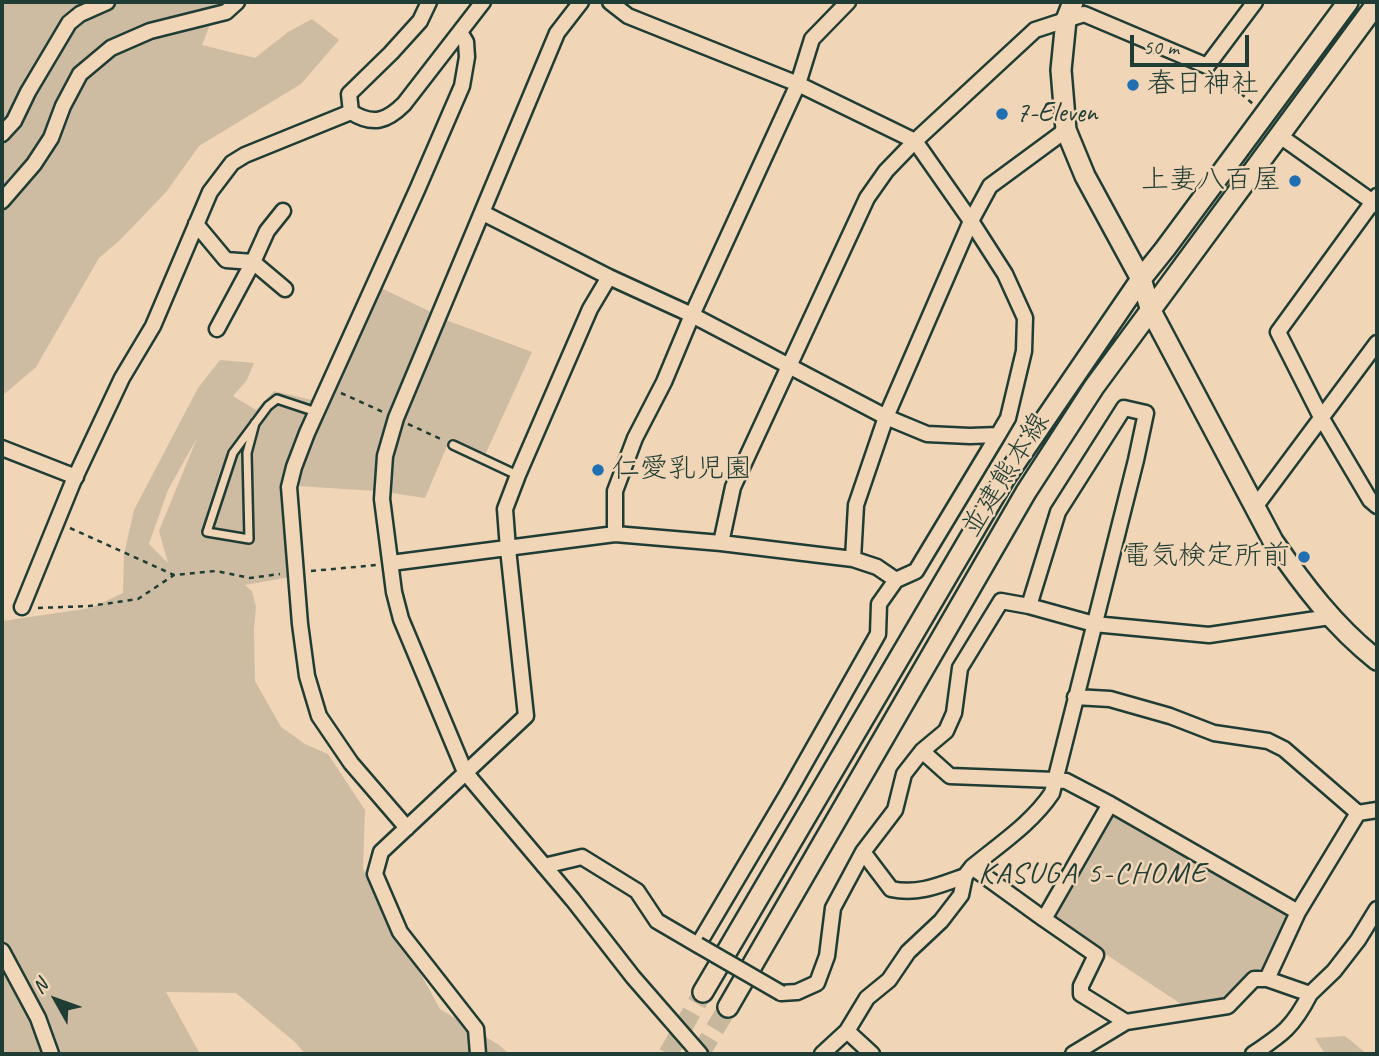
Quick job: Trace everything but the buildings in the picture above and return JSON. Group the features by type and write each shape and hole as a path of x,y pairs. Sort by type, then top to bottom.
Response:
{"main road":[{"name":"並建熊本線","path":"703,992 1006,478 1141,279 1348,2"},
{"name":"並建熊本線","path":"727,1007 1026,492 1094,387 1377,3"},
{"path":"1069,11 1061,70 1066,130 1085,176 1141,279 1151,311 1273,541 1330,617 1377,660"}],"street":[{"path":"2,134 14,121 69,23 80,14 107,2"},
{"path":"2,201 34,164 51,138 63,106 80,74 111,48 150,31 226,12 237,2"},
{"path":"351,112 349,94 421,21 429,2"},
{"path":"351,112 376,121 393,115 483,2"},
{"path":"581,2 557,33 396,418 385,456 382,499 394,592 401,618 465,772 633,977 700,1054"},
{"path":"610,2 628,16 798,84 915,141 971,220 1005,274 1025,318 1024,351 1008,418 916,571 896,580 878,604 878,634 698,945"},
{"path":"615,534 615,491 635,438 664,382 798,84 813,39 848,2"},
{"path":"721,543 733,487 867,198 886,171 915,141 1035,30 1069,11 1084,14 1207,65 1255,2"},
{"path":"407,828 351,763 319,716 307,676 300,624 289,487 316,412 462,86 467,57 466,42 460,32"},
{"path":"22,607 76,477 122,378 153,326 210,192 232,163 245,155 351,112"},
{"path":"853,559 856,505 886,417 971,220 990,186 1066,130"},
{"path":"1280,136 1376,201 1278,332 1321,418 1375,499"},
{"path":"217,329 267,231 283,211"},
{"path":"483,213 609,277 692,315 886,417 928,434 998,435"},
{"path":"196,224 226,260 253,262 285,289"},
{"path":"478,1054 475,1030 400,932 375,874 381,852 526,716 505,509 590,309 609,277"},
{"path":"1255,507 1377,343"},
{"path":"863,852 891,889 906,892 933,888 969,871 1029,820 1052,793 1146,413 1124,408 1058,512 1029,606"},
{"path":"2,448 76,477"},
{"path":"391,563 615,534 721,543 853,559 877,567 896,580"},
{"path":"544,866 582,857 637,891 657,921 781,993 797,992 817,983 827,956 834,908 863,852 895,810 904,774 922,751 946,731 954,713 960,668 1001,601 1094,624 1209,635 1330,617"},
{"path":"1075,697 1110,699 1170,716 1214,733 1268,741 1284,749 1358,814"},
{"path":"922,751 950,776 1066,781 1298,912"},
{"path":"1044,919 1110,804"},
{"path":"1267,979 1298,912 1358,814 1377,810"},
{"path":"969,871 1096,955 1081,986 1081,994 1126,1022"},
{"path":"822,1054 847,1031 867,998 889,980 908,952 941,921 961,895 969,871"},
{"path":"1253,1054 1282,1034 1299,1016 1310,994 1334,971 1377,909"},
{"path":"2,951 38,1018 51,1054"},
{"path":"1073,1054 1126,1022 1228,1006 1254,979 1267,979 1310,994"},
{"path":"847,1031 872,1054"}],"lane":[{"path":"255,423 247,453 249,539 207,532 233,453 255,423 268,406 277,399 316,412"},
{"path":"453,445 518,475"}],"path":[{"path":"1207,65 1253,104"},
{"path":"328,387 453,445"},
{"path":"57,522 174,575"},
{"path":"22,607 90,606 138,599 174,575 216,570 250,578 391,563"}],"shaded area":[{"path":"2,2 223,2 217,7 202,45 255,58 288,32 312,19 339,40 301,84 199,146 167,191 99,258 36,367 2,396"},
{"path":"379,287 433,313 376,491 297,486 301,467"},
{"path":"446,320 532,352 485,455 450,439 425,498 392,493 390,466 397,441"},
{"path":"220,360 254,363 247,380 233,396 256,410 274,391 316,401 284,475 282,497 290,577 245,585 252,591 256,607 255,681 281,727 305,744 328,754 365,810 363,869 440,1009 509,1054 305,1054 296,1043 236,993 166,992 200,1054 2,1054 2,621 91,608 123,593 124,554 134,510 198,388","holes":["197,438 159,531 168,563 149,544 168,490"]},
{"path":"1114,814 1280,907 1286,915 1266,968 1253,972 1227,998 1187,1008 1054,920 1053,912 1108,816"},
{"path":"1345,1036 1367,1054 1325,1054 1315,1038"}],"tunnel":[{"path":"668,1054 703,992"},
{"path":"700,1054 728,1007"}],"place":[{"name":"春日神社","path":"1133,85"},
{"name":"7-Eleven","path":"1002,114"},
{"name":"上妻八百屋","path":"1295,181"},
{"name":"仁愛乳児園","path":"598,470"},
{"name":"電気検定所前","path":"1304,557"}],"district":[{"name":"KASUGA 5-CHOME","path":"1093,874"}]}
